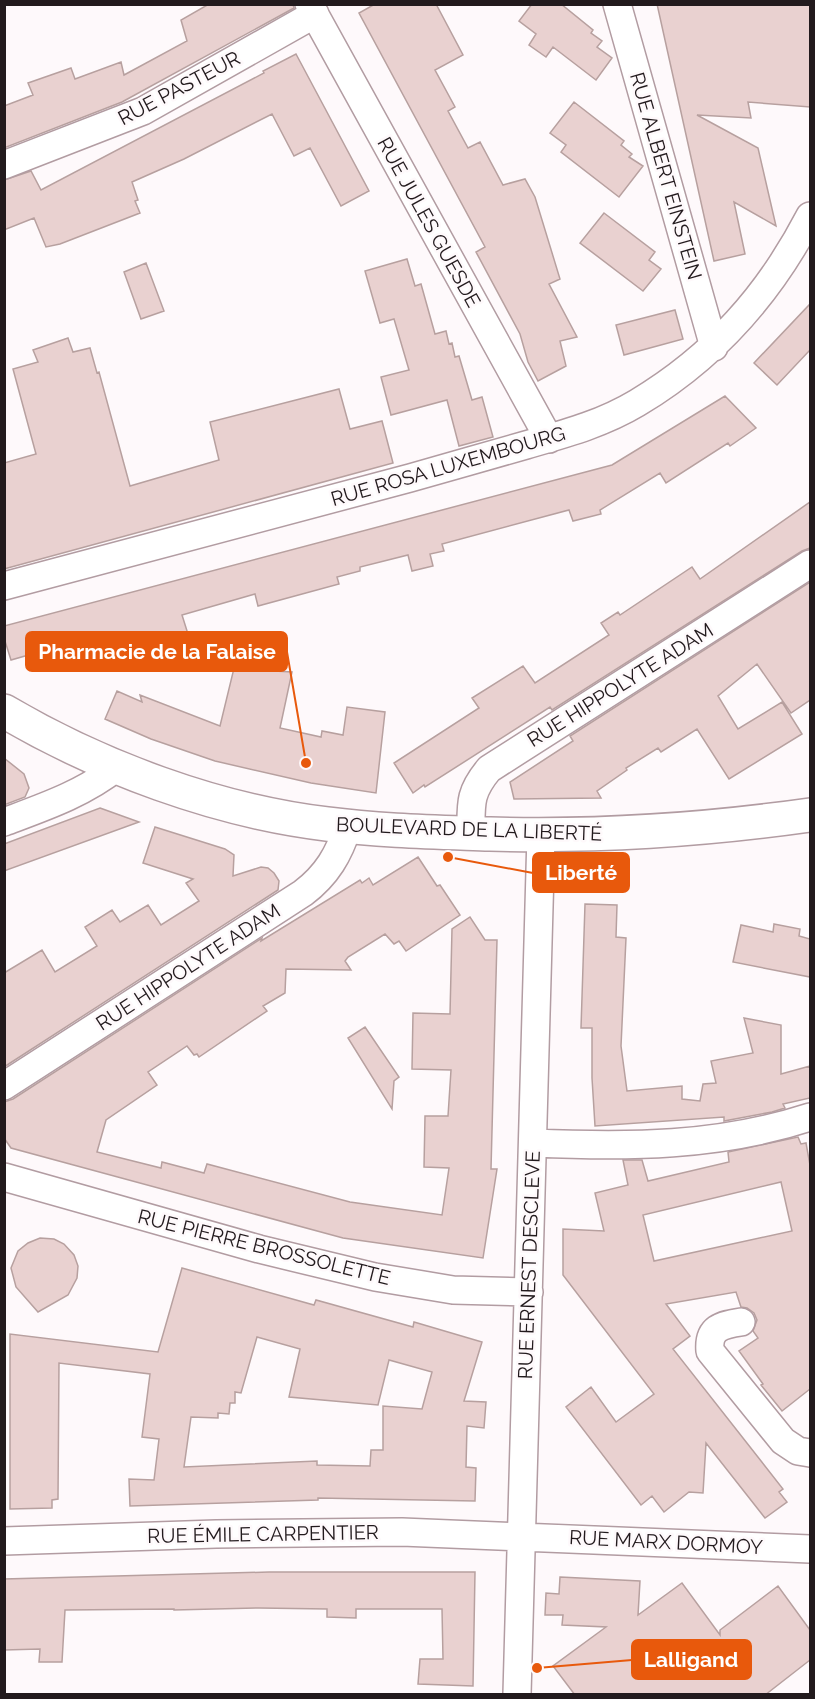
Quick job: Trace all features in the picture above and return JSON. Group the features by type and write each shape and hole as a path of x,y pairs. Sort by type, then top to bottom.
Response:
{"main road":[{"name":"BOULEVARD DE LA LIBERTÉ","path":"4,711 55,739 117,767 224,803 306,821 348,826 541,835 675,831 810,815"}],"street":[{"name":"RUE ALBERT EINSTEIN","path":"617,4 714,347"},
{"name":"RUE PASTEUR","path":"4,165 143,111 312,9"},
{"name":"RUE JULES GUESDE","path":"312,9 549,439"},
{"name":"RUE ROSA LUXEMBOURG","path":"4,586 549,439 596,424 635,405 690,368 714,347 741,319 771,280 810,216"},
{"name":"RUE HIPPOLYTE ADAM","path":"471,833 471,798 481,779 494,765 810,564"},
{"path":"4,822 77,793 99,782 117,767"},
{"name":"RUE HIPPOLYTE ADAM","path":"4,1086 303,893 324,876 332,865 339,853 348,826"},
{"name":"RUE ERNEST DESCLEVE","path":"517,1695 541,835"},
{"path":"533,1143 611,1146 670,1145 759,1131 810,1117"},
{"name":"RUE PIERRE BROSSOLETTE","path":"4,1178 259,1249 375,1277 453,1290 529,1292"},
{"path":"741,1323 725,1325 716,1330 710,1339 710,1351 783,1441 798,1451 810,1453"},
{"name":"RUE ÉMILE CARPENTIER","path":"4,1541 350,1532 522,1536"},
{"name":"RUE MARX DORMOY","path":"522,1536 810,1549"}],"building":[{"path":"209,4 293,4 294,8 122,102 4,148 4,106 33,95 28,83 71,68 75,79 121,62 124,75 187,41 181,20"},
{"path":"375,4 436,4 463,55 435,70 455,107 448,111 468,148 480,142 503,185 525,179 535,197 560,279 549,284 577,337 560,341 566,366 538,381 528,362 520,334 476,252 485,247 359,13"},
{"path":"532,4 561,4 593,30 591,33 602,41 597,47 612,58 596,80 553,47 546,57 529,45 536,34 519,21"},
{"path":"657,4 810,4 810,107 748,102 751,118 697,115 758,148 776,226 734,202 745,254 714,261"},
{"path":"296,54 369,191 341,206 310,148 294,156 272,114 184,159 132,182 138,200 135,201 140,213 60,244 46,247 34,218 4,230 4,180 31,171 41,190"},
{"path":"574,102 624,141 621,145 632,154 629,157 643,166 619,197 561,152 566,145 550,133"},
{"path":"604,213 655,252 649,260 661,269 643,291 580,243"},
{"path":"407,259 415,286 421,284 435,334 446,331 455,357 459,356 472,400 482,397 493,437 459,446 447,400 391,415 381,377 409,370 394,319 380,323 365,271"},
{"path":"146,263 164,311 141,319 124,272"},
{"path":"810,304 810,350 777,385 754,363"},
{"path":"675,310 683,339 624,355 616,325"},
{"path":"68,338 73,352 90,348 97,373 99,372 130,486 219,460 210,422 339,389 350,429 382,421 393,463 4,569 4,463 36,454 13,369 38,362 33,350"},
{"path":"725,396 756,428 730,446 728,443 666,483 660,473 600,510 601,514 573,521 569,510 442,544 444,551 430,554 433,566 412,571 408,555 360,567 360,571 337,577 339,584 258,606 255,594 182,615 198,666 130,662 123,638 97,644 96,640 33,657 32,654 11,660 4,638 4,626 612,465"},
{"path":"810,502 810,548 552,710 550,707 413,793 394,763 479,708 472,698 523,666 535,683 609,635 601,623 618,612 620,615 692,567 700,579"},
{"path":"810,582 810,700 791,713 757,664 718,696 738,729 782,702 802,734 729,779 697,729 661,752 658,748 626,768 627,770 597,791 601,798 514,799 510,782 573,741 570,736"},
{"path":"235,664 292,672 280,728 321,737 322,731 343,735 347,707 385,712 376,793 311,783 215,761 151,739 105,719 117,691 142,702 140,695 220,726"},
{"path":"4,758 24,774 29,788 25,797 4,805"},
{"path":"100,808 139,822 4,871 4,844"},
{"path":"155,827 225,849 234,855 233,876 261,867 268,868 279,881 278,890 4,1067 4,973 42,950 55,972 97,946 85,927 112,910 120,922 148,905 161,925 199,901 186,883 193,879 143,863"},
{"path":"418,857 460,915 406,951 399,941 394,944 385,934 348,957 345,961 351,970 286,969 285,993 263,1006 267,1011 199,1057 197,1054 194,1055 187,1046 148,1072 157,1085 106,1120 97,1152 161,1168 162,1162 204,1173 207,1164 350,1202 442,1215 449,1168 424,1167 425,1116 448,1116 451,1070 412,1069 413,1013 450,1014 452,929 470,917 485,940 497,940 491,1169 497,1169 483,1258 343,1238 11,1148 4,1138 4,1102 13,1099 262,938 261,941 360,880 362,883 369,878 373,885"},
{"path":"585,904 617,905 616,937 626,938 621,1046 627,1091 682,1086 682,1099 700,1101 703,1084 716,1083 711,1061 753,1053 744,1018 781,1025 781,1074 810,1066 810,1098 783,1104 785,1108 772,1112 724,1121 724,1117 595,1126 592,1028 581,1028"},
{"path":"774,924 800,929 799,936 810,939 810,977 733,962 741,925 773,932"},
{"path":"365,1027 399,1077 394,1081 392,1109 348,1038"},
{"path":"798,1137 801,1144 806,1143 810,1165 810,1389 782,1411 761,1385 763,1384 739,1351 758,1338 753,1331 757,1320 754,1313 741,1307 736,1292 666,1304 690,1336 673,1349 783,1489 779,1492 787,1502 765,1518 706,1443 703,1493 689,1492 664,1512 652,1496 641,1505 566,1407 591,1387 616,1422 654,1394 563,1275 563,1229 604,1231 595,1193 628,1185 623,1160 642,1160 648,1181 729,1162 728,1152","holes":["781,1182 792,1231 654,1261 643,1215"]},
{"path":"40,1238 54,1239 64,1244 74,1255 78,1266 77,1278 68,1295 38,1312 16,1287 11,1268 18,1251 28,1243"},
{"path":"182,1268 314,1305 316,1300 413,1327 414,1322 482,1342 464,1401 486,1402 484,1428 467,1426 466,1467 476,1468 475,1501 318,1498 318,1500 130,1506 129,1479 154,1480 159,1439 142,1437 150,1374 59,1363 58,1499 52,1500 52,1508 10,1509 10,1334 158,1352","holes":["257,1337 300,1349 289,1397 378,1405 389,1360 432,1372 422,1409 383,1406 383,1450 371,1450 370,1466 317,1465 317,1461 184,1467 191,1417 218,1418 218,1413 229,1414 230,1403 235,1403 235,1392 241,1393"]},
{"path":"269,1572 475,1572 473,1686 418,1684 420,1659 443,1659 442,1609 356,1609 356,1618 327,1617 327,1609 65,1610 62,1662 39,1662 40,1649 4,1650 4,1579"},
{"path":"560,1577 640,1581 638,1615 682,1583 720,1635 720,1630 778,1586 810,1630 810,1660 765,1695 575,1695 553,1666 606,1627 562,1625 563,1615 545,1615 546,1593 559,1594"}],"place":[{"name":"Pharmacie de la Falaise","path":"306,763"},
{"name":"Liberté","path":"448,857"},
{"name":"Lalligand","path":"537,1668"}]}
